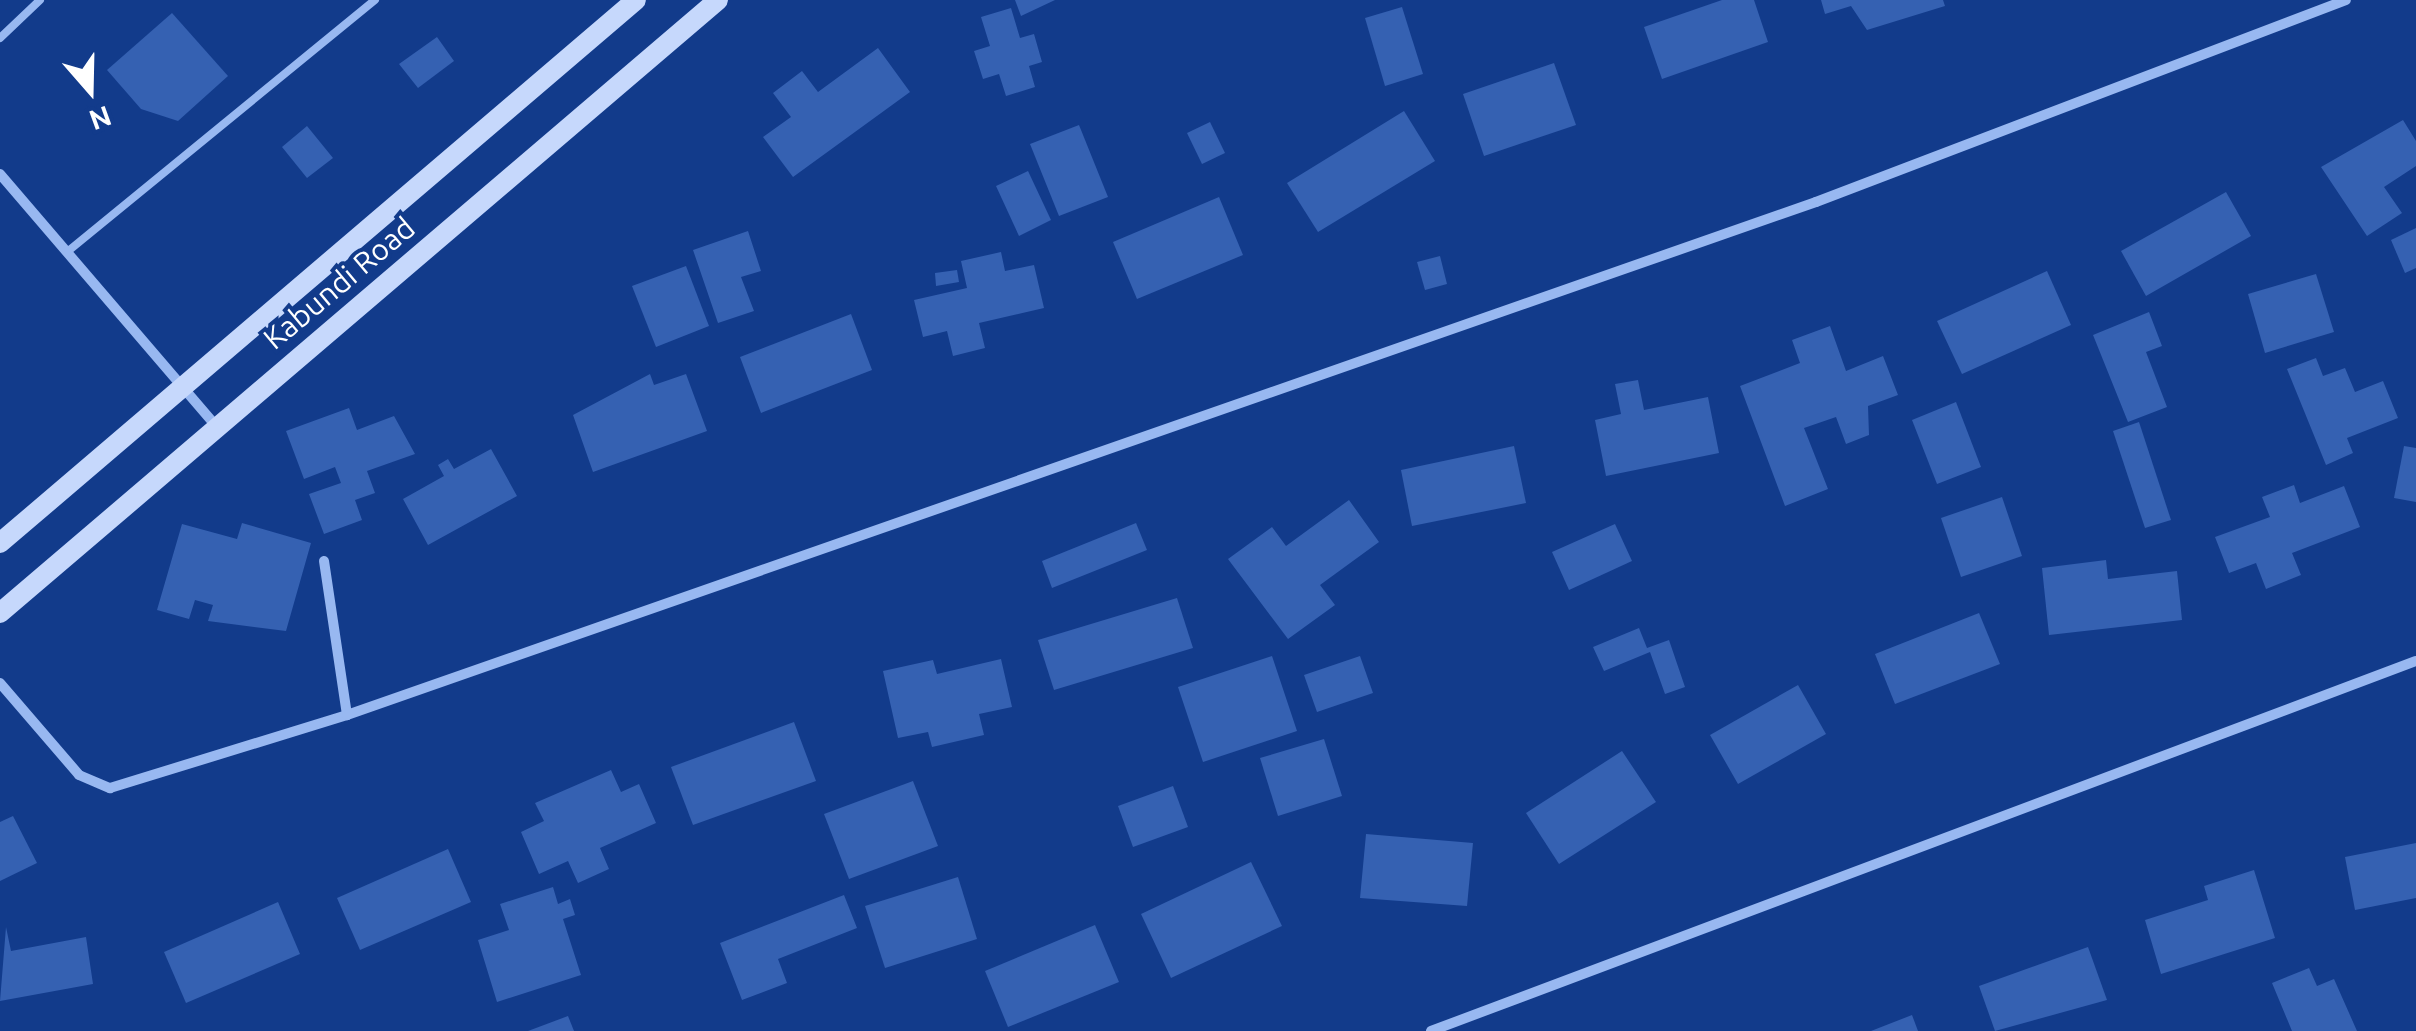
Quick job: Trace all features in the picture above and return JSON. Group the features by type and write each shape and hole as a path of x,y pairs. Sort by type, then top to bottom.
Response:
{"street":[{"name":"Kabundi Road","path":"0,542 636,0"},
{"name":"Kabundi Road","path":"0,613 718,0"},
{"path":"0,683 79,775 110,788 346,715 1816,202 2346,0"},
{"path":"0,174 216,427"},
{"path":"324,561 346,715"},
{"path":"1431,1031 2416,661"}],"lane":[{"path":"0,38 40,0"},
{"path":"68,252 375,0"}],"building":[{"path":"1015,0 1055,0 1021,16"},
{"path":"1722,0 1754,0 1768,42 1662,79 1644,27"},
{"path":"1821,0 1943,0 1945,6 1867,30 1851,6 1825,14"},
{"path":"1402,7 1423,74 1385,86 1365,18"},
{"path":"1011,8 1020,38 1034,34 1042,62 1029,66 1035,87 1006,96 999,74 983,79 974,51 990,46 981,17"},
{"path":"172,13 228,76 178,121 141,109 107,70"},
{"path":"437,37 454,61 418,88 399,64"},
{"path":"878,48 910,92 793,177 763,137 791,117 773,93 802,71 818,92"},
{"path":"1554,63 1576,125 1484,156 1463,94"},
{"path":"1404,111 1435,161 1318,232 1287,183"},
{"path":"2403,120 2416,141 2416,166 2384,187 2402,213 2367,236 2321,167"},
{"path":"1210,122 1225,153 1202,164 1187,133"},
{"path":"1079,125 1108,197 1059,216 1030,144"},
{"path":"307,126 333,158 307,178 282,147"},
{"path":"1028,171 1051,220 1019,236 996,186"},
{"path":"2226,192 2251,236 2146,296 2121,251"},
{"path":"1219,197 1243,255 1137,299 1113,242"},
{"path":"2416,228 2416,268 2405,273 2391,240"},
{"path":"748,231 761,271 741,277 754,311 718,323 693,250"},
{"path":"1001,252 1005,271 1034,265 1044,308 979,323 985,348 953,356 947,331 923,337 914,300 967,288 961,261"},
{"path":"1440,256 1447,284 1425,290 1417,262"},
{"path":"686,266 709,326 656,347 632,286"},
{"path":"957,270 959,282 936,286 935,273"},
{"path":"2047,271 2071,325 1962,374 1937,321"},
{"path":"2316,274 2334,332 2265,353 2248,294"},
{"path":"2149,312 2162,346 2146,352 2167,407 2128,422 2093,335"},
{"path":"851,314 872,370 761,413 740,357"},
{"path":"1830,326 1846,371 1883,356 1898,395 1868,406 1869,435 1846,444 1836,417 1804,428 1828,489 1785,506 1740,386 1800,363 1792,340"},
{"path":"2316,358 2323,376 2345,368 2355,392 2383,381 2398,418 2347,438 2353,453 2326,465 2287,369"},
{"path":"650,374 654,385 686,374 707,431 593,472 573,415"},
{"path":"1638,380 1644,410 1708,397 1719,453 1606,476 1595,420 1621,414 1615,384"},
{"path":"1956,402 1981,467 1937,484 1912,420"},
{"path":"349,408 357,430 394,416 415,454 367,471 375,493 355,500 362,520 324,534 309,494 341,483 335,467 304,479 286,431"},
{"path":"2139,422 2171,520 2145,528 2113,431"},
{"path":"1514,446 1526,503 1412,526 1401,470"},
{"path":"2404,446 2416,448 2416,502 2394,498"},
{"path":"491,449 517,496 428,545 403,499 444,476 438,465 448,459 454,469"},
{"path":"2294,485 2300,503 2344,486 2360,527 2292,553 2301,575 2266,589 2256,563 2229,573 2215,537 2270,517 2262,497"},
{"path":"2002,497 2022,556 1961,577 1941,518"},
{"path":"1349,500 1379,542 1320,585 1335,605 1288,639 1228,559 1272,527 1286,546"},
{"path":"242,523 311,543 286,631 208,621 213,605 195,600 189,619 157,610 182,524 237,539"},
{"path":"1136,523 1147,550 1052,588 1042,561"},
{"path":"1615,524 1632,561 1569,590 1552,552"},
{"path":"2106,560 2108,579 2177,571 2182,620 2049,635 2042,568"},
{"path":"1177,598 1193,648 1054,690 1038,640"},
{"path":"1979,613 2000,664 1895,704 1875,654"},
{"path":"1639,628 1647,648 1669,640 1685,687 1665,694 1650,652 1604,671 1593,647"},
{"path":"1272,656 1297,731 1203,762 1178,687"},
{"path":"1360,656 1373,693 1317,712 1304,675"},
{"path":"1001,659 1012,707 979,714 984,735 932,747 928,732 898,738 883,671 933,660 937,674"},
{"path":"1798,685 1826,734 1738,784 1710,735"},
{"path":"794,722 816,781 693,825 671,767"},
{"path":"1324,739 1342,796 1278,816 1260,758"},
{"path":"1622,751 1656,802 1559,864 1526,813"},
{"path":"611,770 621,792 639,784 656,823 600,848 609,869 578,883 568,861 539,874 521,832 544,821 535,803"},
{"path":"913,781 938,846 849,879 824,814"},
{"path":"1173,786 1188,827 1133,847 1118,806"},
{"path":"13,816 37,863 0,881 0,822"},
{"path":"1366,834 1473,843 1467,906 1360,898"},
{"path":"2416,843 2416,898 2355,910 2345,857"},
{"path":"448,849 471,902 360,950 337,898"},
{"path":"1251,862 1282,926 1171,978 1141,914"},
{"path":"2254,870 2275,938 2161,974 2145,920 2208,900 2204,886"},
{"path":"958,877 977,939 885,968 865,906"},
{"path":"553,887 558,904 570,899 575,915 563,919 581,975 497,1002 478,940 509,930 500,904"},
{"path":"844,895 857,928 778,959 787,983 742,1000 720,943"},
{"path":"278,902 300,954 186,1003 164,952"},
{"path":"1095,925 1119,982 1008,1027 985,971"},
{"path":"6,927 11,951 86,937 93,984 0,1001"},
{"path":"2088,947 2107,1000 1995,1031 1979,986"},
{"path":"2309,968 2317,986 2334,979 2357,1031 2292,1031 2272,983"},
{"path":"1912,1015 1918,1031 1871,1031"},
{"path":"568,1016 574,1031 528,1031"}]}
